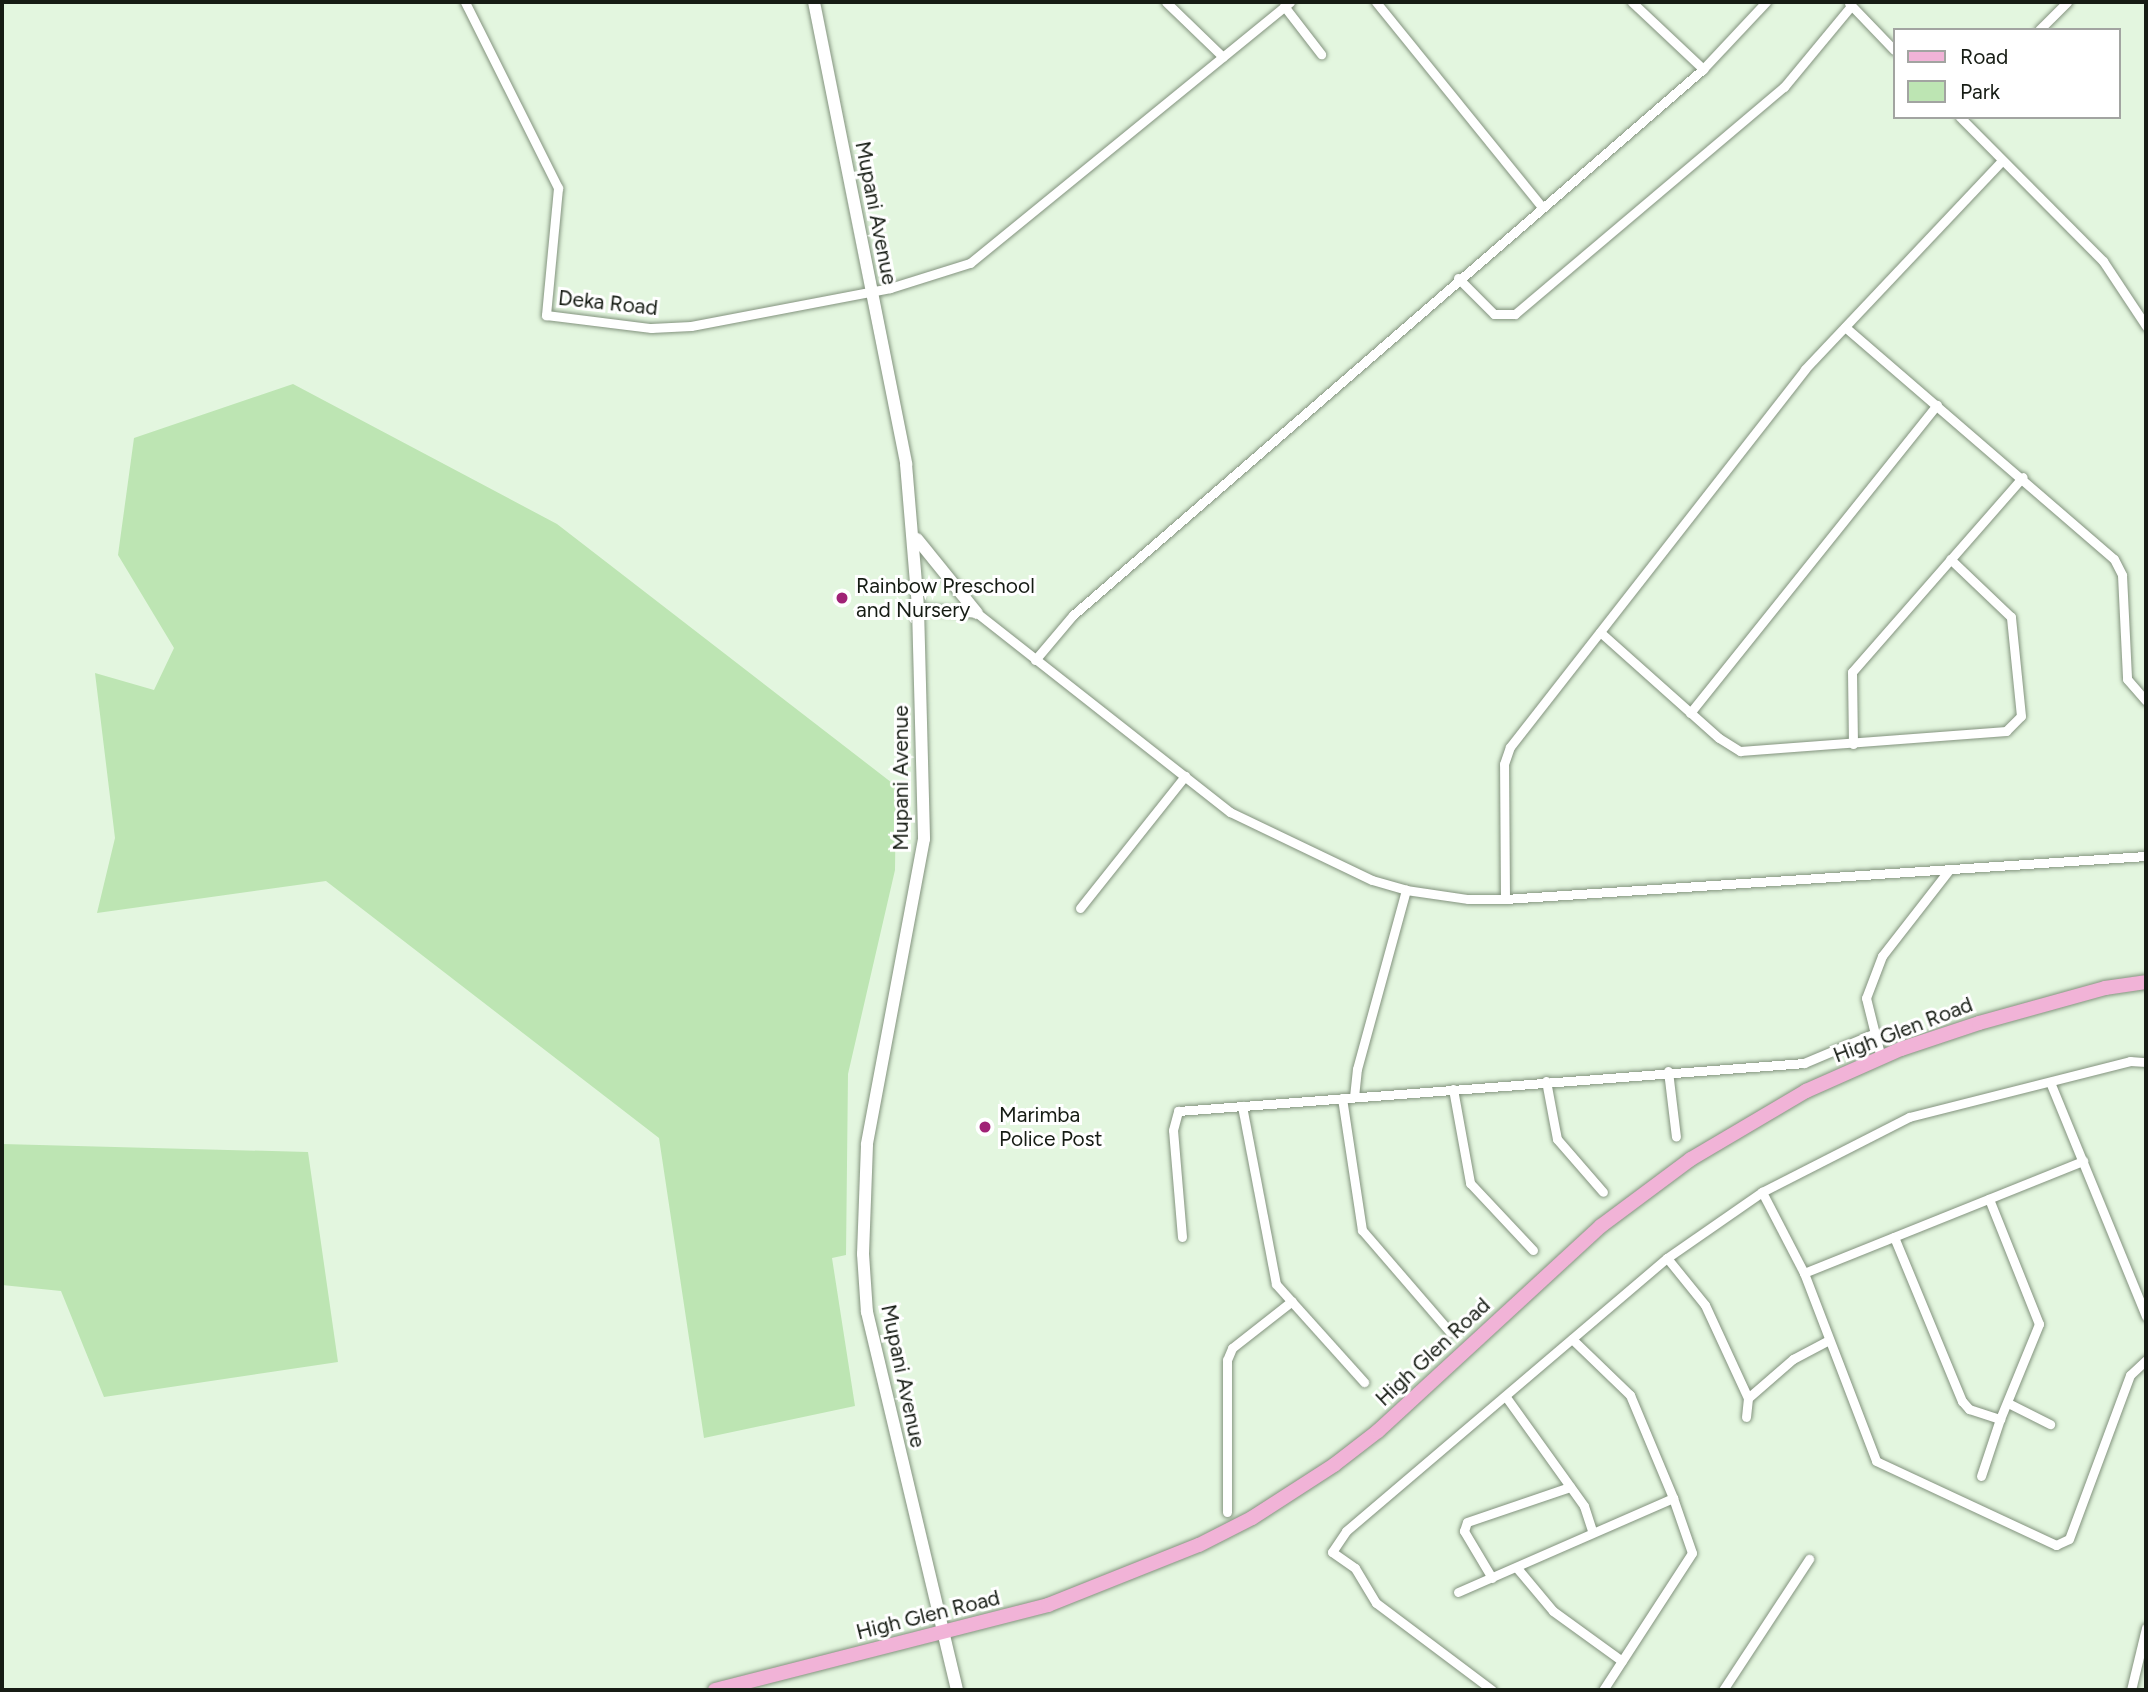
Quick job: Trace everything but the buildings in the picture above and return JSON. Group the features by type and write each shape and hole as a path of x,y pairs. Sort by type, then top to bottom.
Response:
{"main road":[{"name":"High Glen Road","path":"715,1690 943,1634 1048,1605 1143,1570 1295,1492 1378,1431 1601,1226 1691,1159 1806,1091 1881,1058 2043,1004 2146,982"}],"street":[{"name":"Deka Road","path":"465,2 558,188 546,315 621,326 691,326 872,291"},
{"name":"Mupani Avenue","path":"814,2 906,464 915,536 918,608 924,839 867,1145 863,1254 875,1355 957,1690"},
{"path":"1167,2 1223,57"},
{"path":"1376,2 1541,206"},
{"path":"1632,2 1703,69"},
{"path":"1035,660 1073,615 1541,206 1703,69 1766,2"},
{"path":"2041,28 2067,2"},
{"path":"872,291 970,263 1287,4 1321,54"},
{"path":"1458,278 1494,314 1515,314 1784,87 1849,4 1892,48"},
{"path":"1962,119 2103,261 2146,326"},
{"path":"1505,899 1506,756 1805,369 2002,161"},
{"path":"1845,327 2023,477 2115,559 2122,575 2127,679 2146,701"},
{"path":"1690,713 1937,405"},
{"path":"1853,744 1852,672 2023,477"},
{"path":"915,536 977,613 1230,811 1372,880 1406,890 1468,899 1505,899 2146,856"},
{"path":"1600,632 1690,713 1740,751 1999,733 2021,716 2011,617 1950,559"},
{"path":"918,608 977,613"},
{"path":"1080,908 1185,776"},
{"path":"1881,1058 1866,998 1882,956 1949,870"},
{"path":"1354,1097 1357,1069 1406,890"},
{"path":"1182,1237 1174,1119 1178,1111 1668,1071 1804,1063 1875,1033"},
{"path":"1492,1690 1406,1629 1376,1603 1355,1568 1332,1552 1355,1522 1506,1397 1667,1258 1762,1192 1909,1117 2130,1061 2146,1062"},
{"path":"1668,1071 1676,1137"},
{"path":"1546,1081 1557,1139 1603,1192"},
{"path":"2050,1082 2146,1316"},
{"path":"1453,1089 1470,1183 1533,1250"},
{"path":"1342,1098 1362,1230 1450,1332"},
{"path":"1242,1106 1276,1284 1364,1382"},
{"path":"1804,1273 2084,1161"},
{"path":"1762,1192 1804,1273 1827,1341 1872,1455 1881,1465 1929,1482 2059,1545 2069,1539 2130,1375 2146,1360"},
{"path":"1981,1476 2000,1419 2010,1404 2039,1324 1989,1199"},
{"path":"1894,1237 1962,1402 2000,1419"},
{"path":"1667,1258 1705,1305 1748,1398 1746,1418"},
{"path":"1227,1512 1227,1360 1232,1348 1292,1301"},
{"path":"1573,1339 1630,1395 1673,1498 1692,1553 1603,1690"},
{"path":"1748,1398 1793,1359 1827,1341"},
{"path":"1506,1397 1589,1514 1592,1531"},
{"path":"2010,1404 2050,1424"},
{"path":"1492,1578 1464,1525 1570,1487"},
{"path":"1458,1592 1517,1568 1592,1531 1673,1498"},
{"path":"1723,1690 1809,1559"},
{"path":"1517,1568 1553,1611 1622,1661"},
{"path":"2131,1690 2146,1628"}],"green space":[{"path":"293,384 557,524 896,786 895,870 848,1074 846,1255 832,1258 855,1406 704,1438 659,1138 326,881 97,913 115,838 95,673 154,690 174,648 118,555 134,438"},
{"path":"2,1144 308,1152 338,1362 104,1397 61,1291 2,1285"}],"place":[{"name":"Rainbow Preschool and Nursery","path":"842,598"},
{"name":"Marimba Police Post","path":"985,1127"}]}
